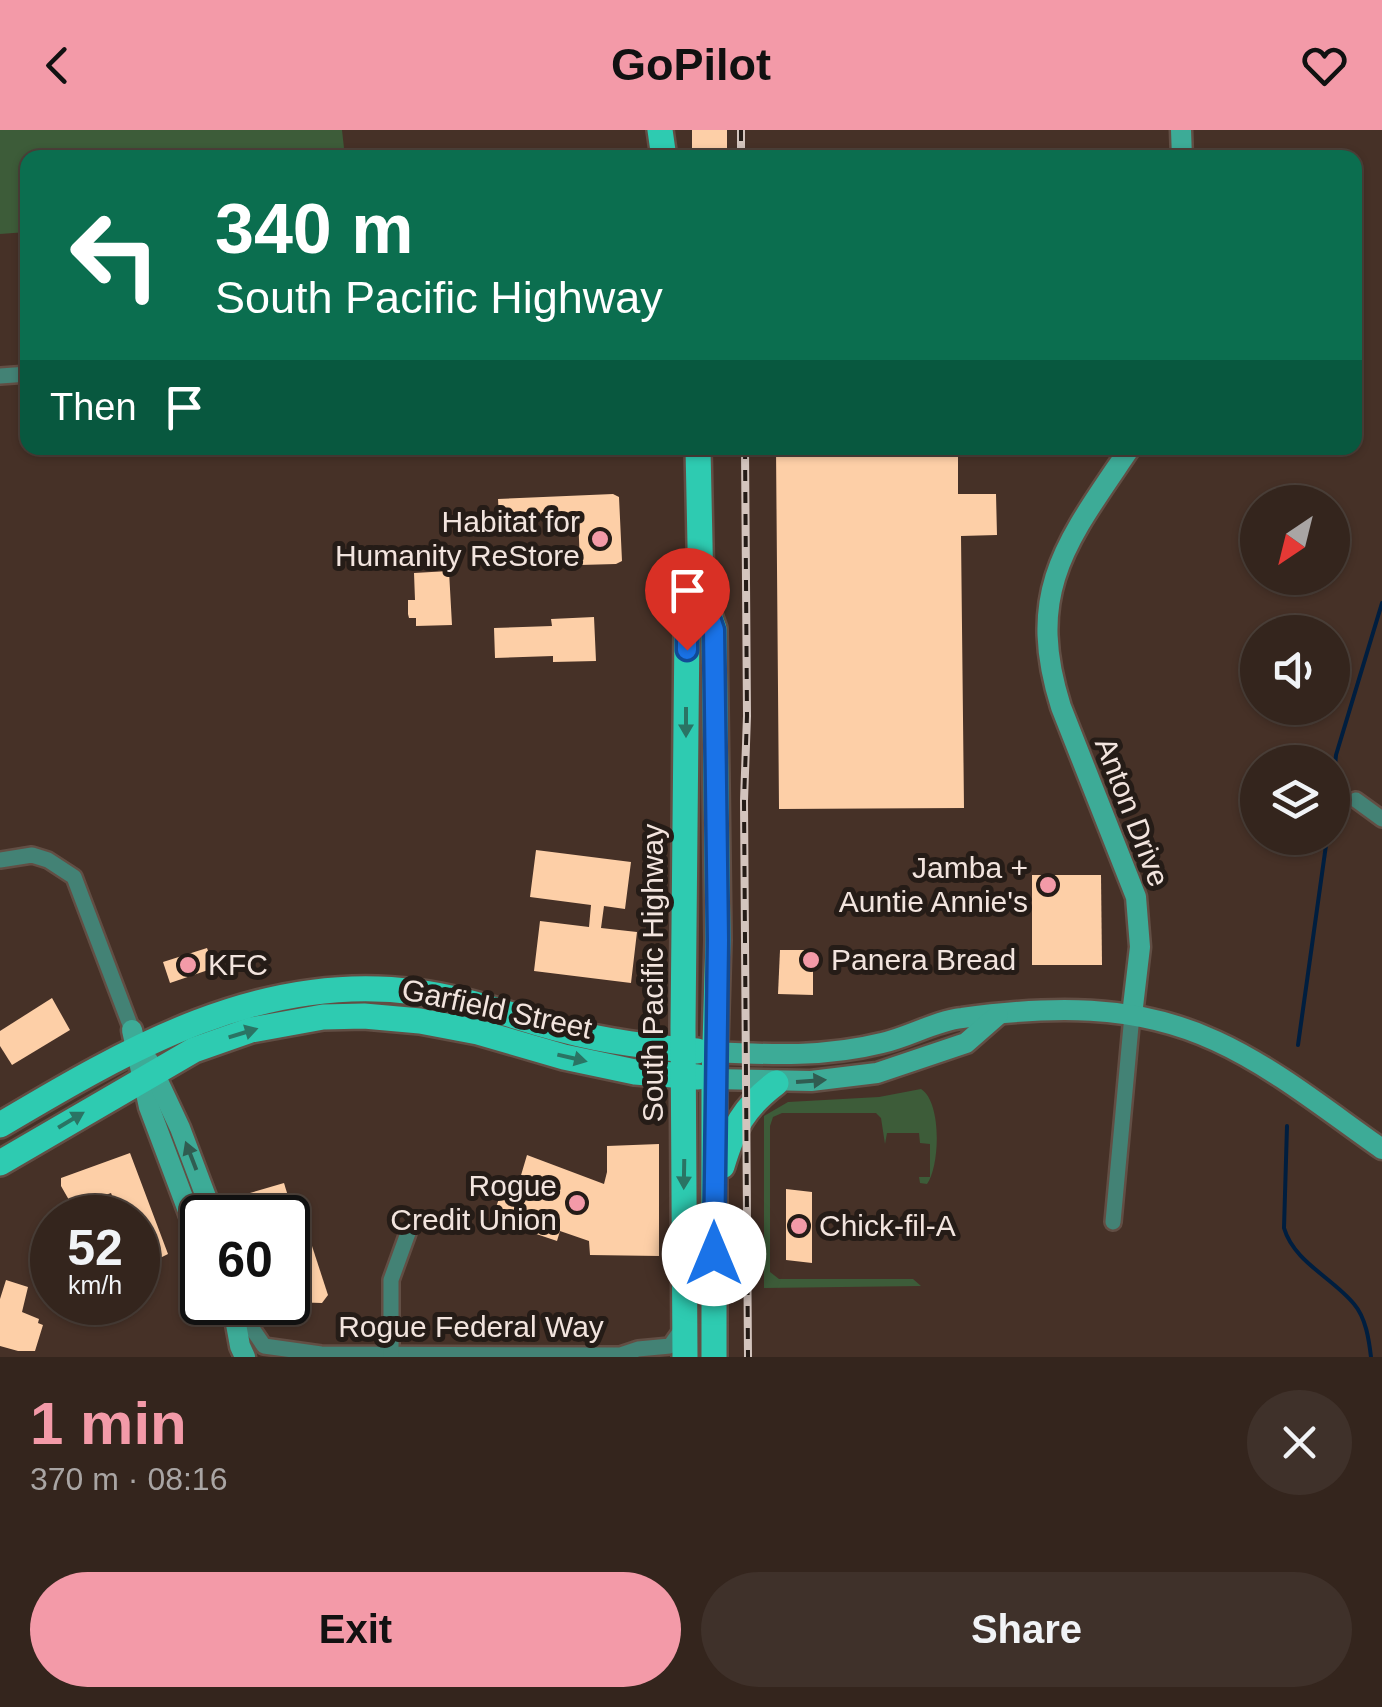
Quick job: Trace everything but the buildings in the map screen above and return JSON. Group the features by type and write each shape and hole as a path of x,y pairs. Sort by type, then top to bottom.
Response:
{"main road":[{"name":"South Pacific Highway","path":"698,455 701,592 714,630 718,940 714,1357"},
{"name":"Anton Drive","path":"1125,455 1063,551 1049,592 1047,617 1052,679 1060,707 1136,897 1140,947 1132,1014"},
{"name":"South Pacific Highway","path":"685,1357 687,627 701,592"},
{"name":"Garfield Street","path":"0,1125 136,1041 280,996 362,988 418,992 618,1043 715,1052 807,1055 846,1051 958,1018 1066,1008 1132,1014 1185,1028 1218,1042 1290,1084 1382,1149"},
{"name":"Garfield Street","path":"0,1162 194,1050 251,1030 324,1017 420,1020 636,1072 776,1083 847,1078 906,1064 966,1042 998,1016"},
{"path":"136,1041 148,1075 180,1128 205,1195"},
{"path":"148,1075 149,1107 182,1195"},
{"path":"714,1190 738,1122 754,1099 776,1083"},
{"path":"228,1325 237,1356"},
{"path":"236,1325 240,1346 237,1356"},
{"path":"237,1356 249,1325"}],"street":[{"path":"1356,800 1382,819"},
{"path":"0,860 32,854 74,876 136,1041"},
{"name":"Anton Drive","path":"1113,1222 1132,1014"},
{"path":"391,1355 392,1280 408,1233"},
{"name":"Rogue Federal Way","path":"250,1325 264,1346 318,1356 624,1356 638,1348 670,1346 685,1320"}],"green space":[{"path":"0,130 342,130 344,150 20,150 20,233 0,234"},
{"path":"921,1089 933,1107 937,1135 934,1163 931,1175 927,1184 920,1183 919,1177 930,1177 930,1144 920,1143 919,1133 887,1133 885,1144 881,1118 876,1113 782,1113 773,1117 770,1272 779,1279 913,1279 921,1286 764,1288 764,1116 788,1102 879,1097"}],"waterway":[{"path":"1339,745 1382,603"},
{"path":"1298,1045 1325,855"},
{"path":"1287,1126 1284,1228 1296,1251 1358,1310 1371,1357"}],"railway":[{"path":"741,130 741,150"},
{"path":"745,455 748,1357"}],"place":[{"name":"Habitat for Humanity ReStore","path":"600,539"},
{"name":"Jamba + Auntie Annie's","path":"1048,885"},
{"name":"Panera Bread","path":"811,960"},
{"name":"KFC","path":"188,965"},
{"name":"Rogue Credit Union","path":"577,1203"},
{"name":"Chick-fil-A","path":"799,1226"}],"route":[{"path":"687,650 687,627 701,592 714,630 718,940 714,1254"}]}
